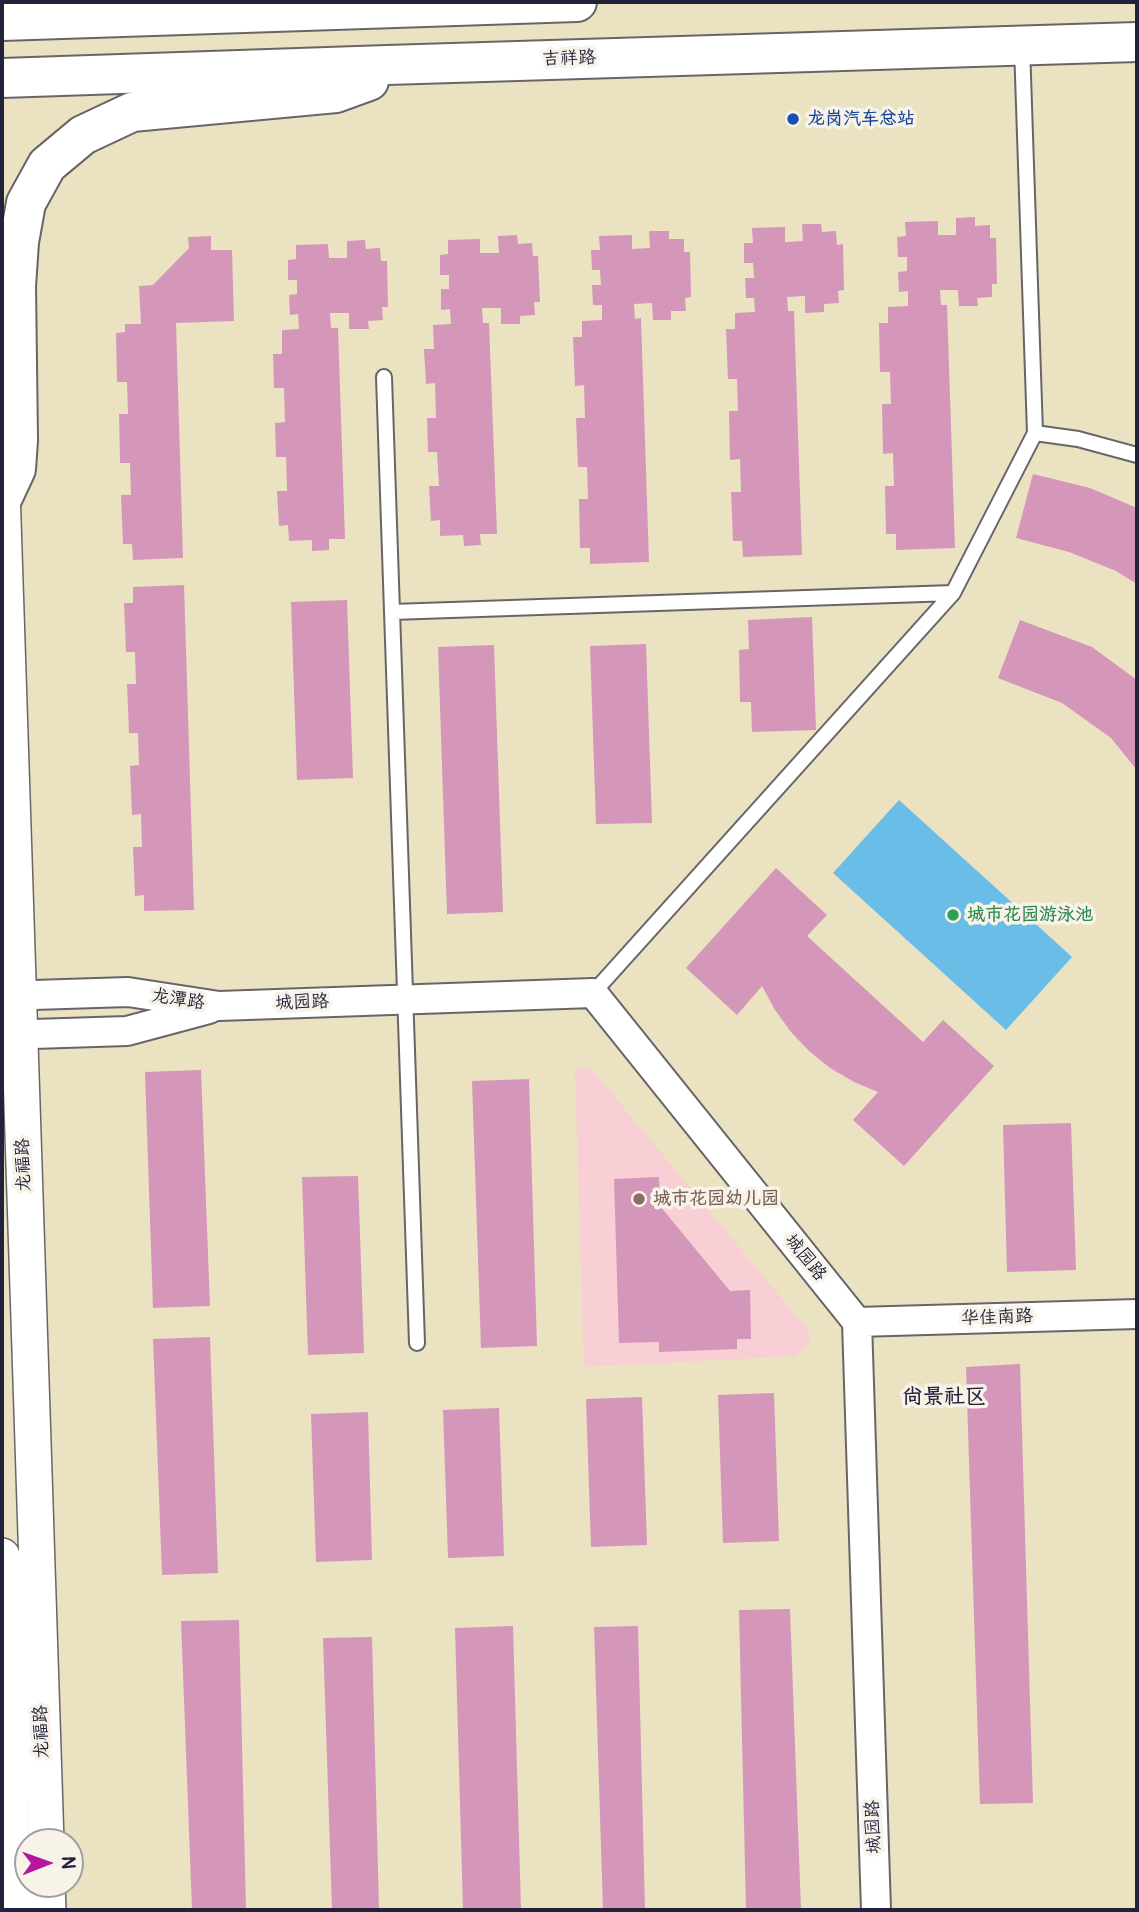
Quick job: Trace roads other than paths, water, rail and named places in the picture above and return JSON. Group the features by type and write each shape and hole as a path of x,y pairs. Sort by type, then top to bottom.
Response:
{"main road":[{"path":"2,21 384,5 577,2"},
{"name":"吉祥路","path":"2,78 1137,42"},
{"path":"2,499 16,469 18,440 16,286 19,242 26,202 47,165 83,135 132,112 336,93 367,83 387,65"}],"street":[{"name":"龙福路","path":"2,489 11,1035 45,1828"},
{"name":"龙潭路","path":"10,996 128,992 219,1006"},
{"name":"城园路","path":"219,1006 593,993 857,1322 876,1910"},
{"name":"龙潭路","path":"11,1035 127,1031 219,1006"},
{"name":"华佳南路","path":"857,1322 1137,1314"},
{"name":"龙福路","path":"2,1556 13,1910"}],"lane":[{"path":"593,993 953,593 1035,433 1022,46"},
{"path":"384,377 417,1343"},
{"path":"1035,433 1078,439 1137,455"},
{"path":"392,612 953,593"}],"water":[{"name":"城市花园游泳池","path":"899,800 1072,957 1006,1030 833,873"}],"place":[{"name":"龙岗汽车总站","path":"793,119"},
{"name":"城市花园游泳池","path":"953,915"},
{"name":"城市花园幼儿园","path":"639,1199"}],"district":[{"name":"尚景社区","path":"944,1398"}]}
